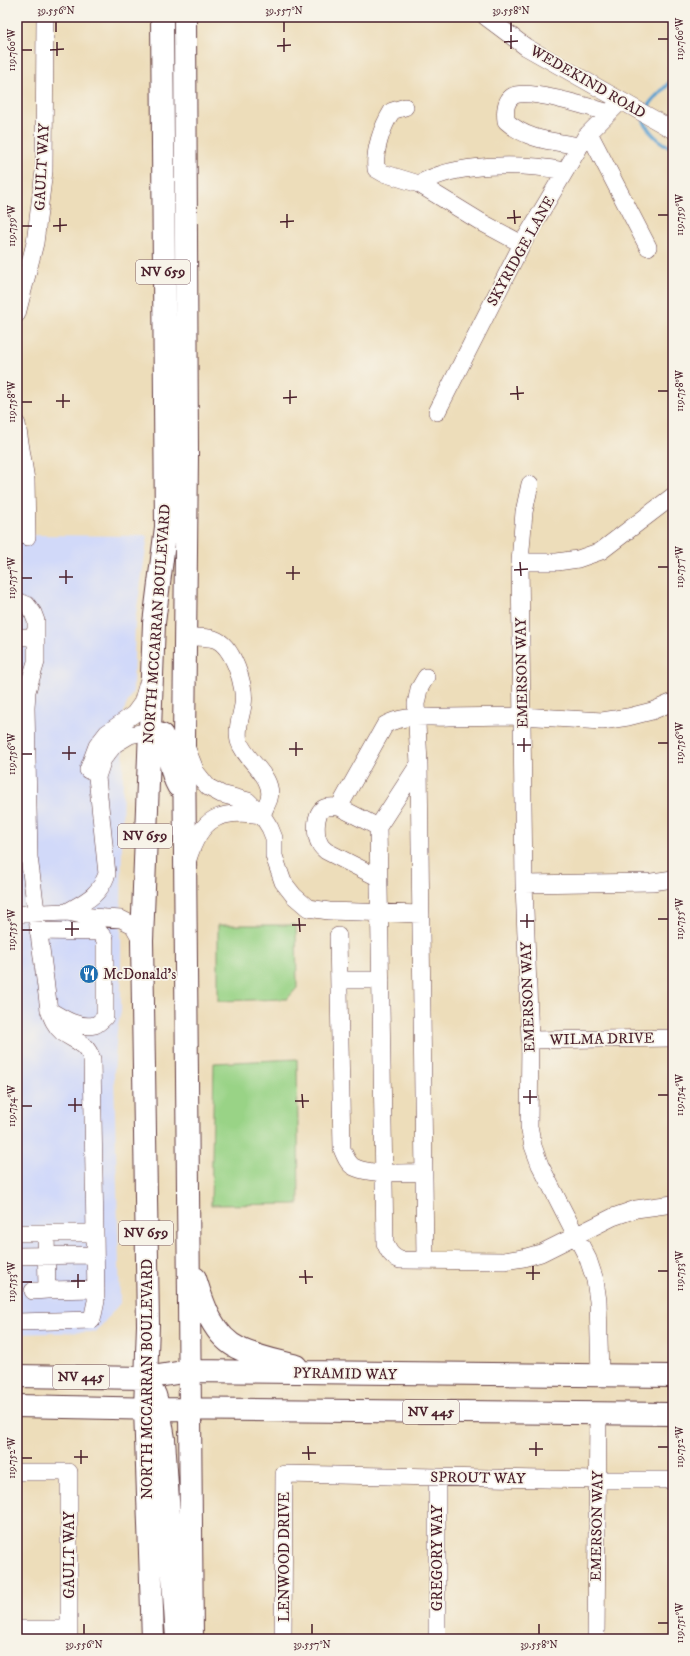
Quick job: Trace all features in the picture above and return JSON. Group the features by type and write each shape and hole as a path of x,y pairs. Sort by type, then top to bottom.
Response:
{"main road":[{"name":"NORTH MCCARRAN BOULEVARD","path":"153,1639 152,1409 146,1378 148,1325 142,941 149,731 155,611 166,527 162,17"},
{"name":"NORTH MCCARRAN BOULEVARD","path":"185,17 187,462 184,742 192,1639"},
{"path":"149,731 162,735 167,744 170,766 174,779 185,797"},
{"path":"189,1254 208,1316 231,1344 240,1350 324,1374"},
{"name":"PYRAMID WAY","path":"17,1376 146,1378 189,1371 324,1374 673,1376"},
{"name":"NV 445","path":"17,1406 189,1410 673,1414"},
{"path":"152,1409 164,1440 177,1639"}],"street":[{"name":"GAULT WAY","path":"17,314 35,243 44,171 45,17"},
{"name":"WEDEKIND ROAD","path":"486,17 526,47 615,107 672,127"},
{"path":"615,107 575,103 521,93 512,96 507,104 505,112 506,121 527,135 538,140 585,139 648,247"},
{"path":"405,107 392,111 386,121 375,160 376,169 383,173 419,184 481,222 522,244"},
{"name":"SKYRIDGE LANE","path":"437,412 522,244 585,139 615,107"},
{"path":"419,184 434,175 470,168 524,167 565,171"},
{"path":"17,424 20,459 26,480 27,537"},
{"name":"EMERSON WAY","path":"530,484 524,512 520,562 524,884 530,1040 529,1126 533,1146 540,1165 588,1259 595,1280 598,1301 600,1376"},
{"path":"520,562 557,562 578,558 601,551 673,496"},
{"path":"17,601 27,606 33,613 36,621 36,662 26,691 28,857 49,1010 53,1022 62,1031 89,1049 92,1059 96,1289 96,1301 92,1320 17,1322"},
{"path":"17,637 36,637"},
{"path":"184,637 214,638 222,643 233,656 242,688 243,703 238,730 239,740 246,755 266,779 270,788 269,798 262,815"},
{"path":"102,836 97,831 93,823 88,798 86,782 89,765 97,746 107,733 125,722 142,703 152,670"},
{"path":"425,1260 419,764 417,718 418,696 426,677"},
{"path":"339,807 385,725 394,720 417,718 522,716 602,721 628,717 673,702"},
{"path":"67,912 94,896 103,886 107,874 107,860 102,836 103,822 97,777 103,759 115,744 130,735 149,731"},
{"path":"184,742 196,772 208,787 221,794 248,801 262,815 274,838 274,856 283,882 294,896 308,908 329,911 380,914 421,914"},
{"path":"419,764 378,827 385,1243 389,1252 393,1257 400,1260 504,1260 523,1258 541,1253 613,1217 636,1209 673,1204"},
{"path":"378,827 339,807 329,806 322,809 318,815 317,824 320,845 326,851 379,878"},
{"path":"185,870 193,842 200,830 211,821 228,813 262,815"},
{"path":"524,884 652,882 673,879"},
{"path":"17,914 67,912 92,917 121,919 133,925 142,941"},
{"path":"38,931 99,932 105,939 105,1017 95,1025 81,1025 66,1020 49,1010"},
{"path":"338,936 342,1149 347,1160 354,1167 384,1172 424,1172"},
{"path":"339,980 381,980"},
{"name":"WILMA DRIVE","path":"530,1040 673,1038"},
{"path":"17,1233 95,1233"},
{"path":"46,1233 46,1255 40,1290 96,1289"},
{"path":"17,1256 95,1255"},
{"name":"EMERSON WAY","path":"596,1639 598,1414"},
{"name":"GAULT WAY","path":"17,1472 69,1472 68,1634"},
{"name":"SPROUT WAY","path":"284,1474 673,1480"},
{"name":"LENWOOD DRIVE","path":"283,1639 284,1474"},
{"name":"GREGORY WAY","path":"437,1477 437,1639"},
{"path":"17,1629 68,1634"}],"shaded area":[{"path":"17,535 148,536 135,621 133,691 124,710 121,1011 117,1031 114,1074 120,1303 96,1332 17,1334"}],"green space":[{"path":"218,925 296,925 297,988 287,999 218,1001"},
{"path":"297,1059 299,1204 211,1205 214,1063"}],"waterway":[{"path":"647,111 651,102 673,79"},
{"path":"645,119 644,121 646,126 652,134 673,149"}],"place":[{"name":"McDonald's","path":"89,974"}]}
